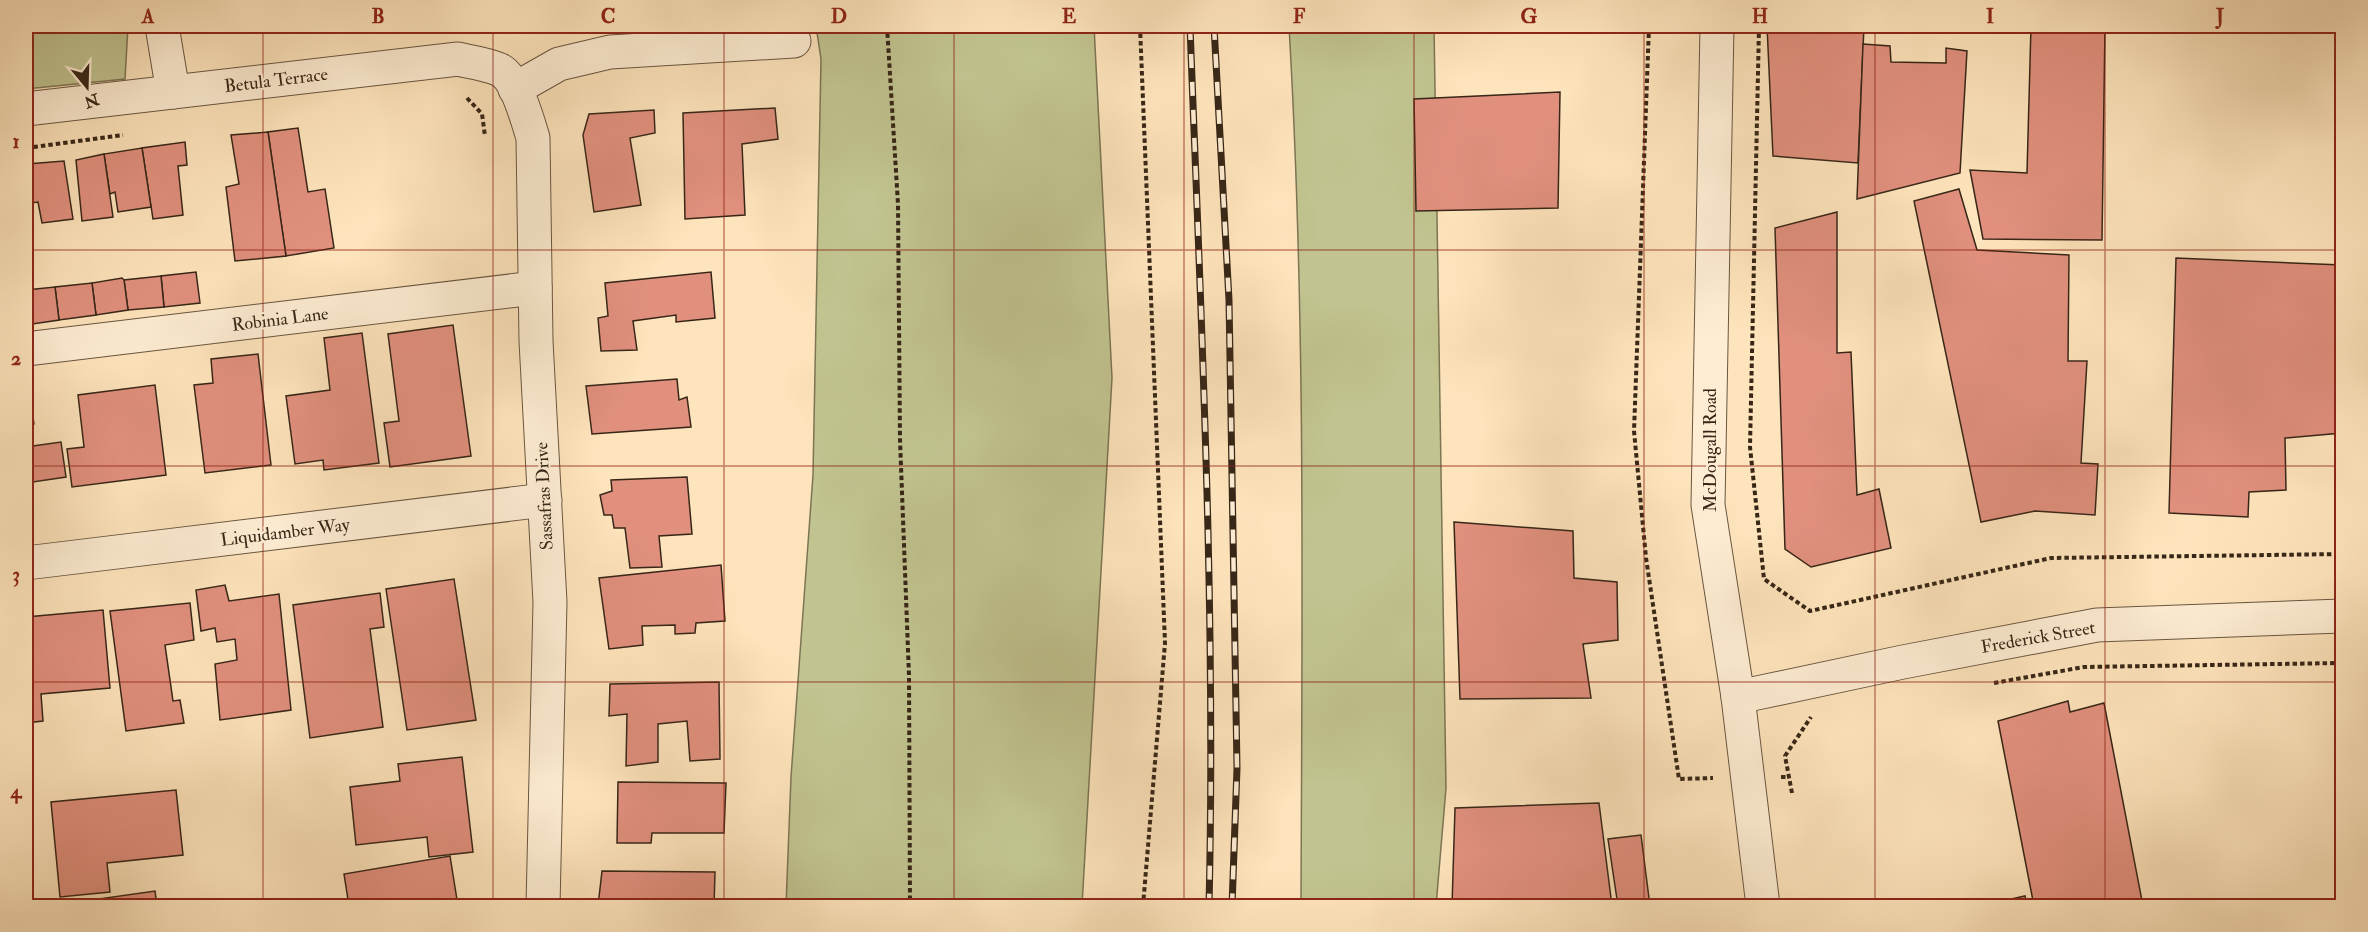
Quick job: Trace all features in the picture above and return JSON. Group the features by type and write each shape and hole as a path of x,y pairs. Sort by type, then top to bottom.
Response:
{"street":[{"path":"162,26 173,92"},
{"name":"McDougall Road","path":"1717,26 1708,505 1738,698 1763,906"},
{"path":"515,89 559,64 610,52 794,41"},
{"name":"Betula Terrace","path":"26,109 458,59 501,70 515,89"},
{"name":"Sassafras Drive","path":"515,89 524,108 532,138 535,288 550,602 543,906"},
{"name":"Robinia Lane","path":"26,349 535,288"},
{"name":"Liquidamber Way","path":"26,563 545,500"},
{"name":"Frederick Street","path":"1738,698 1903,662 2097,625 2343,616"}],"path":[{"path":"887,26 898,204 900,440 909,676 910,906"},
{"path":"1140,26 1165,643 1143,906"},
{"path":"1649,26 1634,431 1646,558 1679,779 1747,777"},
{"path":"1759,26 1750,447 1764,579 1810,610 2051,558 2343,554"},
{"path":"460,97 469,98 482,114 486,136"},
{"path":"26,148 128,135"},
{"path":"1989,684 2084,667 2343,663"},
{"path":"1792,793 1785,756 1812,715"}],"green space":[{"path":"26,26 128,26 125,79 26,89"},
{"path":"816,26 1094,26 1112,378 1082,906 786,906 791,777 813,475 821,59"},
{"path":"1289,26 1434,26 1446,788 1436,906 1301,906 1301,356"}],"building":[{"path":"1767,26 1864,26 1858,163 1773,156"},
{"path":"2031,26 2105,26 2102,240 1983,239 1970,170 2027,173"},
{"path":"1863,44 1890,46 1891,62 1946,63 1946,48 1967,51 1960,173 1857,199"},
{"path":"1560,92 1558,208 1416,211 1414,99"},
{"path":"775,108 778,139 742,144 745,215 685,219 683,113"},
{"path":"654,110 655,133 630,138 641,205 594,212 583,135 589,114"},
{"path":"298,128 308,192 325,189 334,248 286,256 268,132"},
{"path":"268,132 286,256 235,261 226,187 239,184 231,135"},
{"path":"185,142 187,165 178,166 183,215 153,219 142,148"},
{"path":"142,148 151,207 118,212 115,192 110,194 104,154"},
{"path":"104,154 113,217 82,221 76,160"},
{"path":"64,161 73,219 42,223 38,202 31,203 27,164"},
{"path":"26,164 32,223 26,224"},
{"path":"1959,189 1977,250 2069,255 2068,361 2087,361 2081,463 2098,464 2095,515 2035,511 1981,522 1914,201"},
{"path":"1837,212 1837,353 1851,352 1857,495 1879,489 1891,548 1811,567 1785,549 1775,228"},
{"path":"2176,258 2342,265 2342,433 2285,438 2286,490 2249,492 2248,517 2169,513"},
{"path":"196,272 200,303 164,307 161,276"},
{"path":"711,272 715,318 676,322 676,315 633,321 637,350 601,351 598,318 608,316 605,283"},
{"path":"161,276 164,307 128,310 124,280"},
{"path":"122,278 128,310 96,315 92,283"},
{"path":"92,283 96,315 59,320 55,287"},
{"path":"55,287 59,320 26,325 26,290"},
{"path":"453,325 471,456 390,467 384,423 399,421 388,334"},
{"path":"362,333 379,463 324,470 323,460 295,464 286,396 330,390 324,338"},
{"path":"258,354 271,465 205,473 194,385 213,383 211,359"},
{"path":"677,379 679,400 687,397 691,427 592,434 586,386"},
{"path":"155,385 166,475 72,487 67,449 84,447 78,395"},
{"path":"26,392 29,392 34,424 26,426"},
{"path":"61,442 66,477 26,483 26,447"},
{"path":"687,477 692,534 659,536 662,567 630,568 625,528 614,528 612,515 604,515 600,495 612,491 611,480"},
{"path":"1454,522 1573,531 1574,578 1617,582 1618,640 1583,644 1591,698 1460,699"},
{"path":"721,565 725,621 696,623 695,633 675,634 675,625 642,626 643,645 609,649 599,578"},
{"path":"454,579 476,720 407,730 386,589"},
{"path":"225,585 229,601 279,594 291,710 220,720 215,664 237,660 235,639 217,642 215,628 201,631 196,590"},
{"path":"380,593 384,627 370,629 383,727 310,738 293,605"},
{"path":"190,603 194,640 165,645 173,701 180,700 184,723 126,731 110,611"},
{"path":"103,610 110,688 41,694 43,721 26,723 26,617"},
{"path":"719,682 720,759 690,761 687,721 658,724 658,762 626,766 627,714 609,716 610,684"},
{"path":"2068,701 2070,712 2104,703 2143,906 2034,906 1998,721"},
{"path":"462,757 473,852 429,857 427,837 356,845 350,787 400,781 398,764"},
{"path":"618,782 726,783 724,833 652,833 651,843 617,843"},
{"path":"176,790 183,855 107,863 110,892 60,897 51,802"},
{"path":"1599,803 1612,906 1452,906 1455,808"},
{"path":"1641,835 1650,906 1618,906 1608,839"},
{"path":"450,856 458,906 349,906 344,874"},
{"path":"602,871 715,872 714,906 598,906"},
{"path":"155,891 157,906 64,906 63,904"},
{"path":"2025,896 2027,906 1980,906"}],"railway":[{"path":"1190,26 1209,576 1211,686 1209,906"},
{"path":"1214,26 1229,300 1237,768 1232,906"}]}
